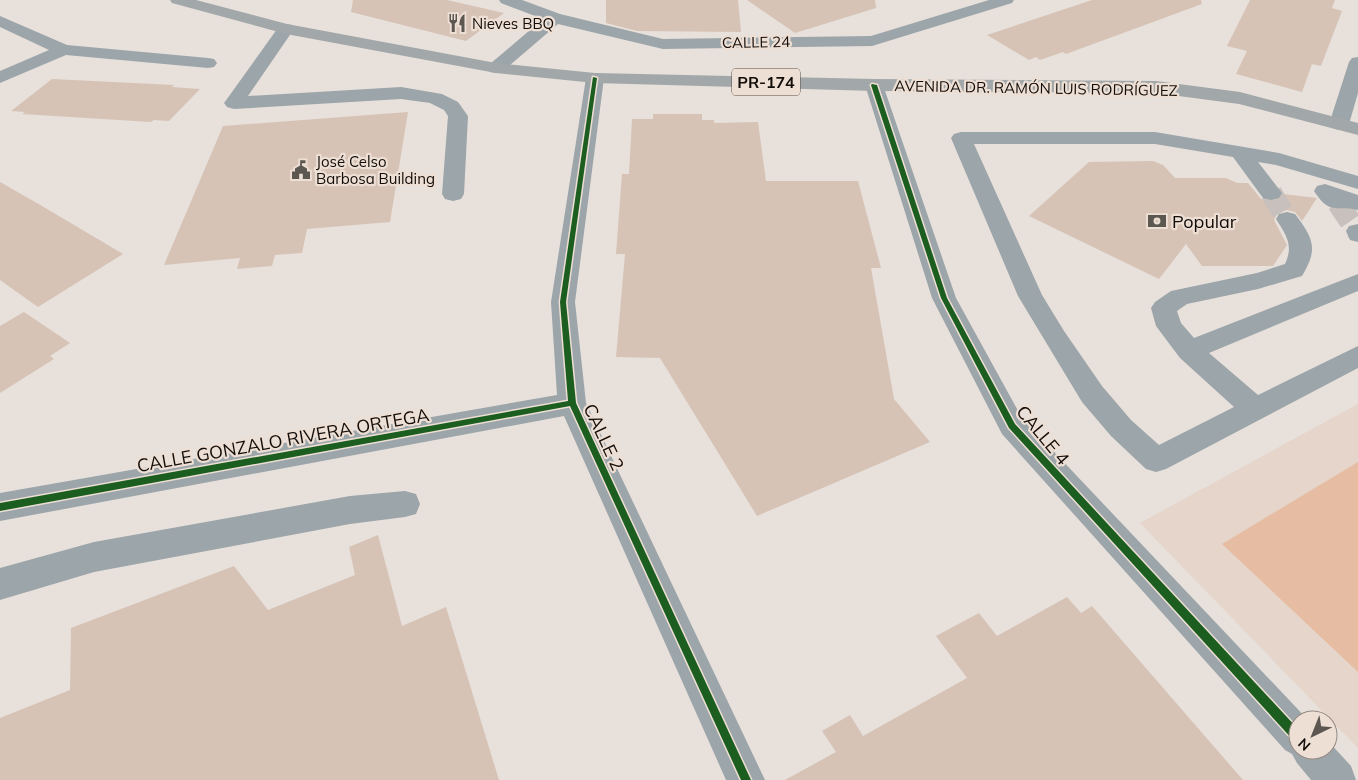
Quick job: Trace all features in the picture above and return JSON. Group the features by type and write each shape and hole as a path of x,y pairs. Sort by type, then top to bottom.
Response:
{"main road":[{"name":"AVENIDA DR. RAMÓN LUIS RODRÍGUEZ","path":"178,0 286,28 496,68 595,78 874,85 1156,87 1240,98 1358,130"}],"street":[{"name":"CALLE 24","path":"507,0 555,18 663,44 872,41 1006,0"},
{"path":"496,68 555,18"},
{"path":"0,21 64,50 208,63"},
{"path":"286,28 234,103 401,93 435,98 451,106 458,116 453,194"},
{"path":"0,78 64,50"},
{"path":"1340,124 1358,62"},
{"name":"CALLE 2","path":"595,78 563,302 572,403 746,780"},
{"name":"CALLE 4","path":"874,85 944,298 1012,426 1288,726"},
{"path":"1358,183 1279,159 1155,138 961,138 1030,296 1055,338 1092,394 1121,428 1156,460 1358,356"},
{"path":"1240,151 1271,193"},
{"path":"1255,409 1189,351 1169,326 1164,308 1180,297 1258,281 1294,270 1302,256 1301,239 1287,219"},
{"path":"1189,351 1358,282"},
{"name":"CALLE GONZALO RIVERA ORTEGA","path":"0,506 572,403"},
{"path":"0,584 94,557 350,510 405,504"},
{"path":"1319,760 1337,780"}],"shaded area":[{"path":"1358,404 1358,748 1338,727 1338,710 1321,710 1140,523"},
{"path":"1358,462 1358,672 1222,544"}],"building":[{"path":"353,0 447,0 504,13 466,41 351,12"},
{"path":"606,0 738,0 741,32 637,31 606,23"},
{"path":"747,0 875,0 876,8 795,33"},
{"path":"1092,0 1201,0 1202,4 1066,54 1063,52 1040,60 1036,57 1029,60 987,35"},
{"path":"1250,0 1335,0 1332,8 1342,11 1321,66 1312,64 1302,92 1236,74 1247,51 1227,46"},
{"path":"52,79 174,85 172,87 200,89 169,121 154,120 151,122 22,114 25,112 11,111"},
{"name":"José Celso Barbosa Building","path":"408,112 390,222 307,229 302,253 275,255 272,266 237,269 240,258 164,265 223,126"},
{"path":"653,114 702,114 702,120 714,120 714,123 758,122 766,181 858,181 881,268 871,268 894,399 930,442 757,516 660,358 616,357 625,254 616,254 622,174 629,174 632,119 653,119"},
{"name":"Popular","path":"1153,161 1163,165 1175,178 1226,178 1237,183 1248,183 1261,199 1271,202 1279,200 1283,194 1317,198 1302,221 1295,212 1287,210 1277,213 1274,220 1287,245 1273,266 1202,266 1186,244 1159,279 1029,216 1089,162"},
{"path":"0,182 123,254 38,307 0,280"},
{"path":"24,312 70,343 50,356 54,359 0,393 0,326"},
{"path":"378,535 402,626 446,607 499,780 0,780 0,718 70,690 71,628 234,566 268,610 355,575 349,547"},
{"path":"1067,597 1081,613 1092,606 1243,780 785,780 836,752 822,731 850,715 863,736 967,678 936,636 979,613 997,636"}],"tunnel":[{"path":"1271,193 1287,219"},
{"path":"1338,203 1357,231"}],"cycle path":[{"path":"595,78 563,302 572,403 746,780"},
{"path":"874,85 944,298 1012,426 1288,726"},
{"path":"0,507 572,403"}],"place":[{"name":"Nieves BBQ","path":"457,23"},
{"name":"José Celso Barbosa Building","path":"301,170"},
{"name":"Popular","path":"1157,221"}]}
